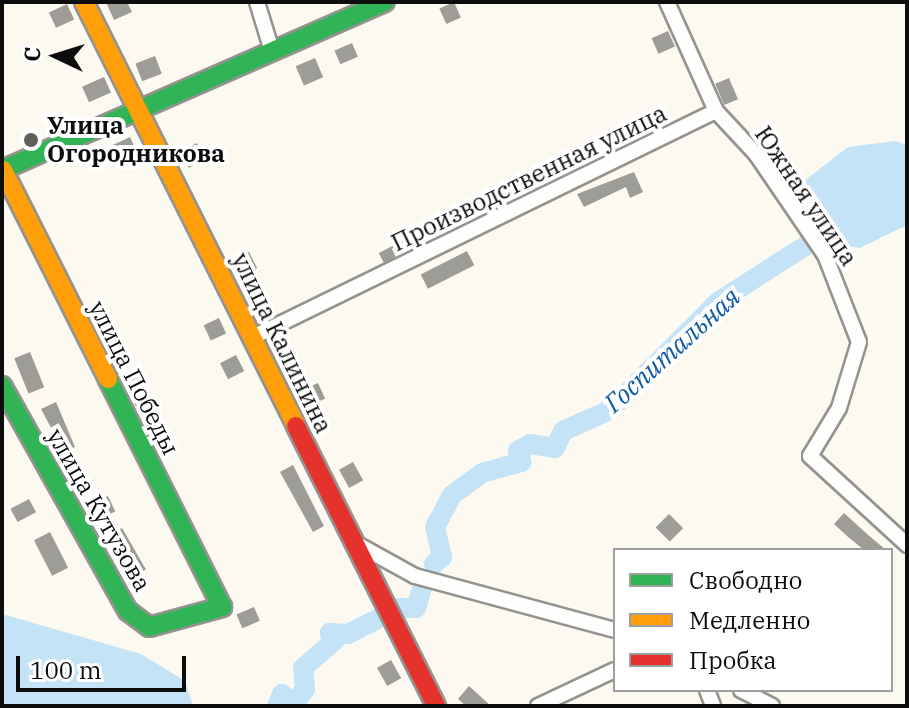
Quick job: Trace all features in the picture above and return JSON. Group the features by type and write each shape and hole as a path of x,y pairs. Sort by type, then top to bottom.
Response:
{"street":[{"name":"улица Калинина","path":"84,2 436,706"},
{"path":"257,2 272,51"},
{"path":"3,170 138,108 385,2"},
{"path":"667,2 716,111"},
{"name":"Производственная улица","path":"253,337 716,111"},
{"name":"Южная улица","path":"716,111 756,154 825,255 859,342 849,384 810,456 907,545"},
{"name":"улица Победы","path":"3,170 222,607"},
{"name":"улица Кутузова","path":"2,386 128,611 149,627 222,607"},
{"path":"353,542 415,576 613,629"},
{"path":"538,706 613,671"},
{"path":"745,692 772,706"}],"water":[{"path":"895,141 907,145 907,225 860,248 831,244 804,181 848,147"},
{"path":"2,614 141,654 185,681 193,706 2,706"}],"building":[{"path":"106,2 127,2 132,12 114,20"},
{"path":"454,2 461,18 446,24 439,9"},
{"path":"67,4 74,19 56,28 49,12"},
{"path":"668,31 675,47 658,54 652,38"},
{"path":"352,43 358,57 340,64 335,50"},
{"path":"155,56 162,74 142,81 135,64"},
{"path":"315,58 323,77 304,86 296,66"},
{"path":"104,77 111,93 89,102 82,87"},
{"path":"729,78 738,99 724,105 715,84"},
{"path":"130,137 137,152 119,161 112,145"},
{"path":"197,143 205,160 189,168 181,151"},
{"path":"634,172 643,192 630,198 626,187 584,207 577,194"},
{"path":"418,233 423,243 384,263 379,253"},
{"path":"467,251 474,265 428,289 421,275"},
{"path":"249,252 257,268 244,275 236,259"},
{"path":"219,318 226,333 211,341 204,325"},
{"path":"30,352 44,387 28,394 14,358"},
{"path":"236,355 244,371 228,379 220,363"},
{"path":"135,372 150,410 140,415 122,378"},
{"path":"318,383 325,398 307,407 300,391"},
{"path":"56,402 75,447 64,452 41,409"},
{"path":"353,462 363,480 349,488 339,470"},
{"path":"293,465 324,526 313,532 280,472"},
{"path":"108,496 115,511 96,520 89,505"},
{"path":"29,499 36,512 18,522 10,509"},
{"path":"844,513 884,548 862,548 834,524"},
{"path":"669,514 683,528 670,542 656,527"},
{"path":"122,528 146,570 130,579 106,538"},
{"path":"50,532 68,568 52,576 34,540"},
{"path":"254,607 260,621 242,628 237,614"},
{"path":"391,660 401,678 387,686 377,668"},
{"path":"469,686 491,706 466,706 458,699"}],"waterway":[{"name":"Госпитальная","path":"434,564 442,557 435,527 452,495 482,473 521,462 518,451 530,444 555,448 563,431 610,410 718,302 808,244"},
{"name":"Госпитальная","path":"398,608 416,608 422,588"},
{"name":"Госпитальная","path":"277,706 282,694 293,705 305,689 303,668 335,640 330,633 348,634 379,618"}],"traffic: fast":[{"path":"2,170 385,2"},
{"path":"2,386 128,611 149,627 222,607 108,379"}],"traffic: slow":[{"path":"84,2 296,426"},
{"path":"3,170 108,379"}],"traffic: jam":[{"path":"296,426 436,706"}],"place":[{"name":"Улица Огородникова","path":"31,140"}]}
